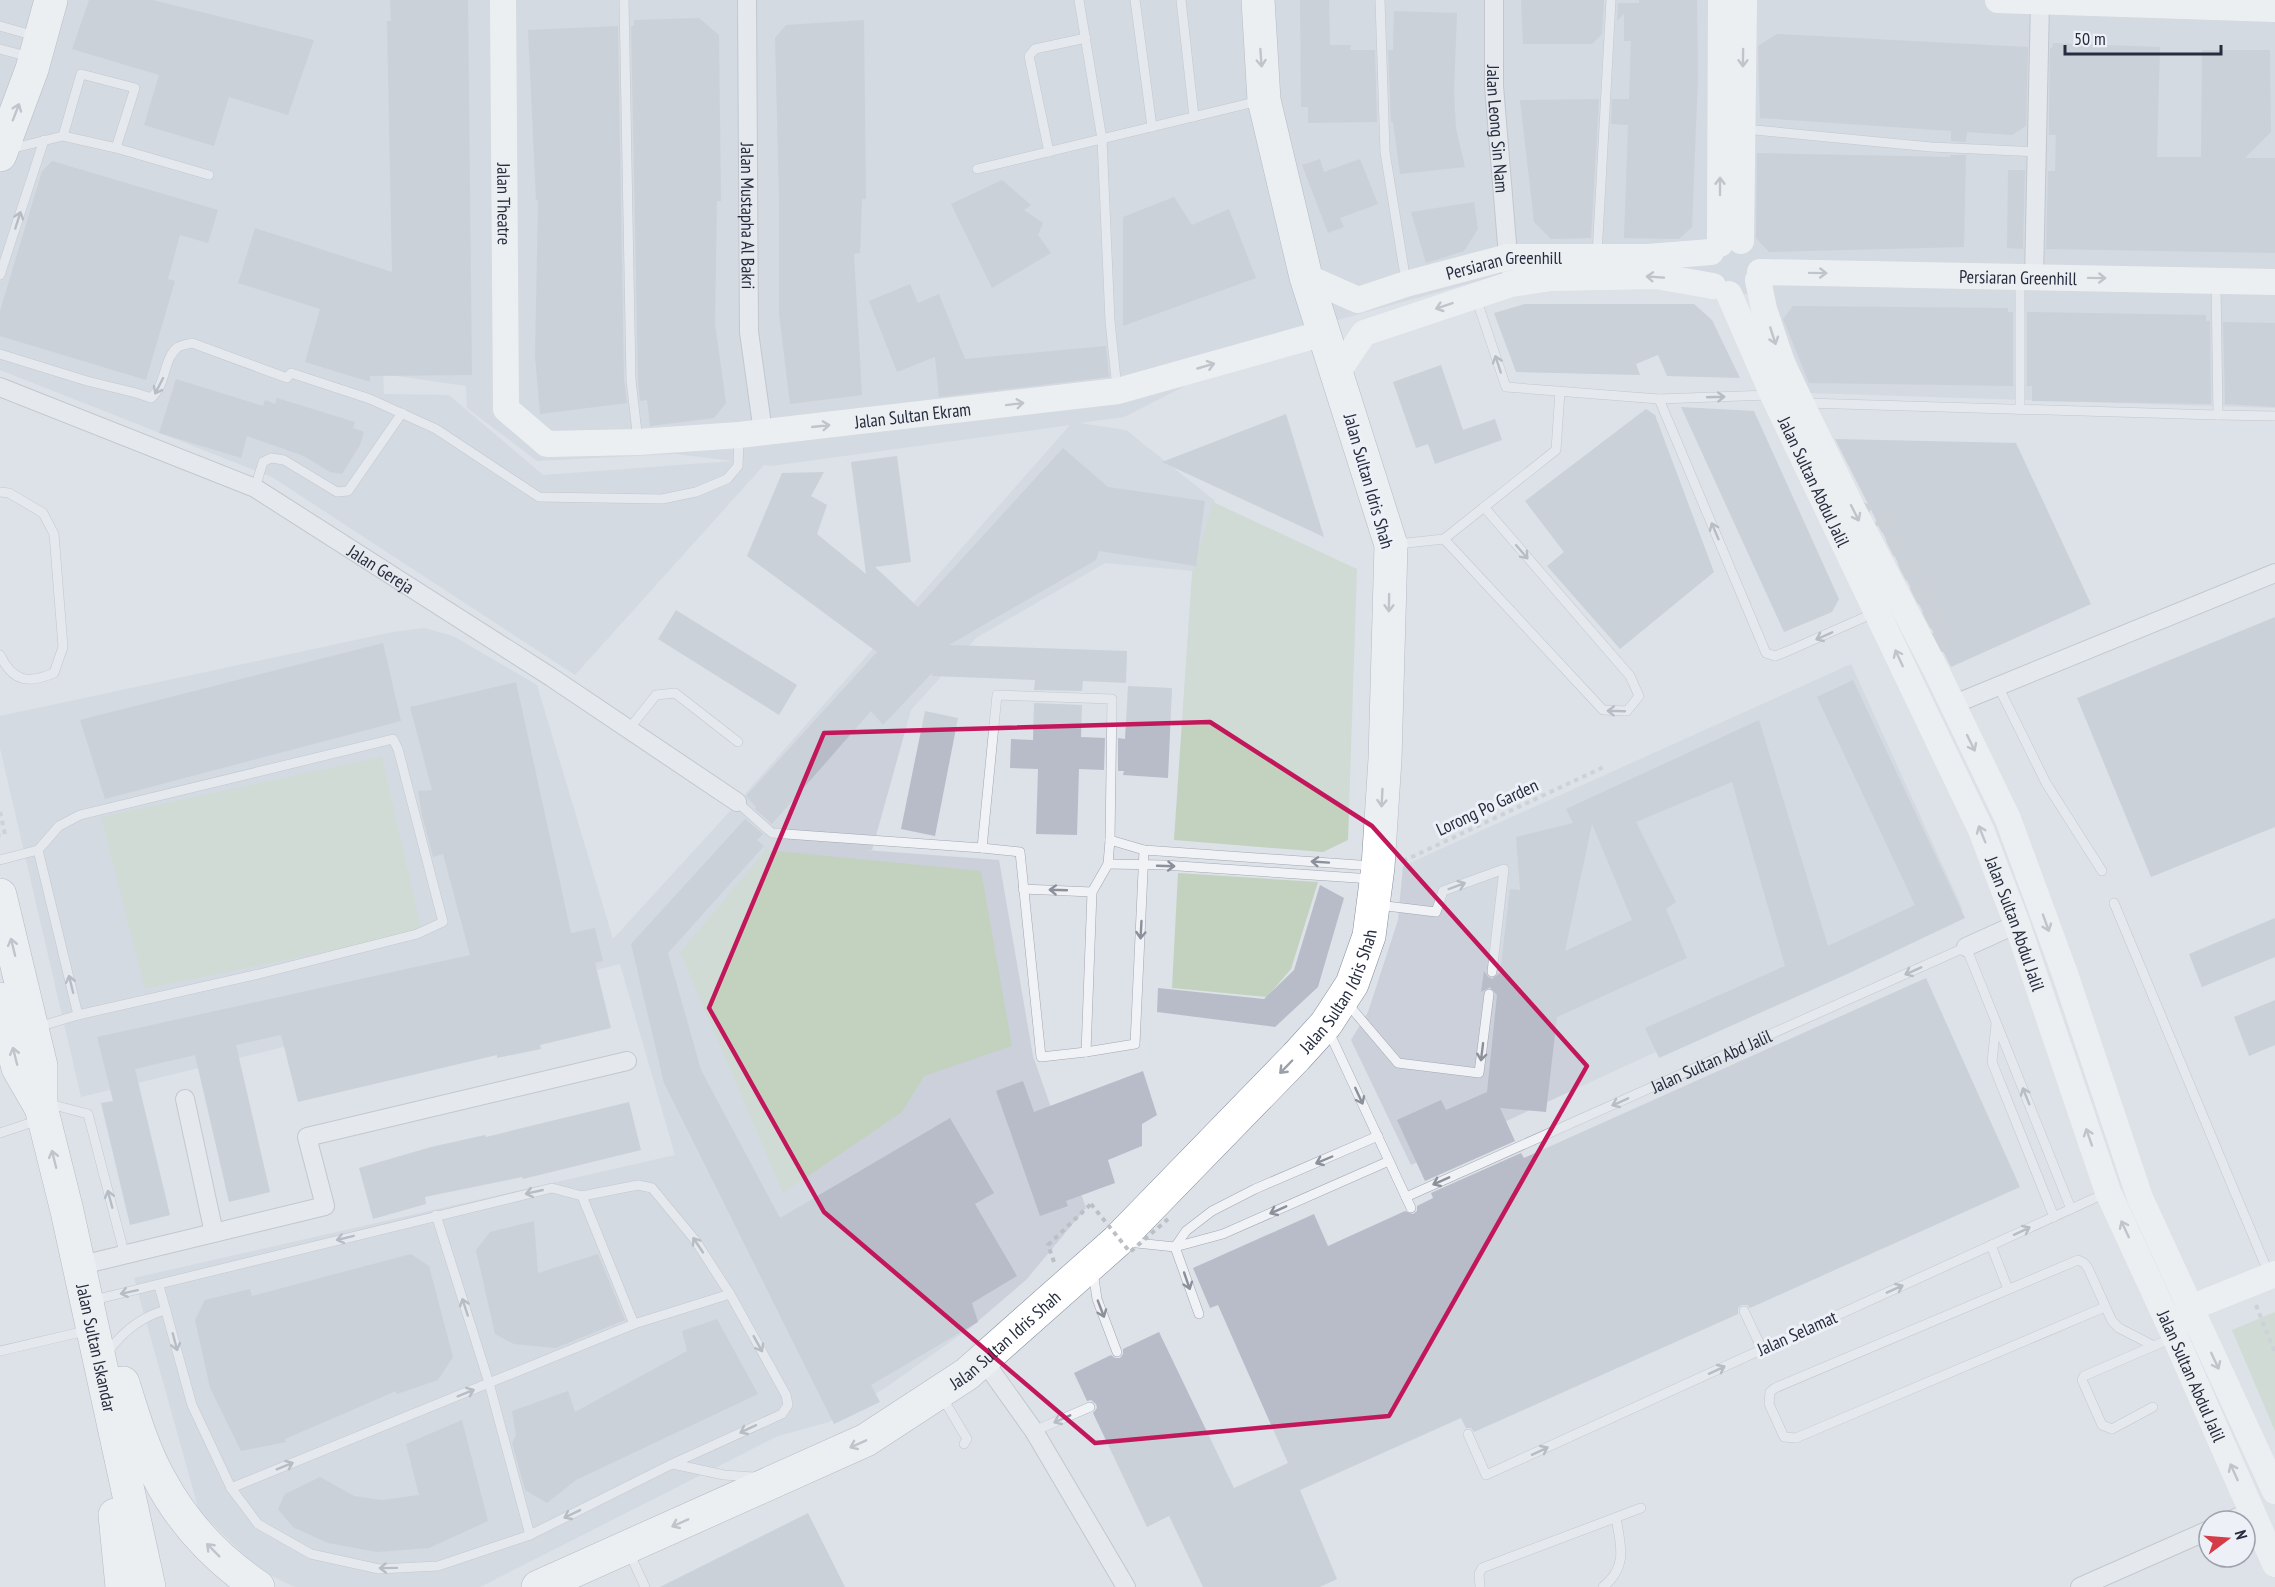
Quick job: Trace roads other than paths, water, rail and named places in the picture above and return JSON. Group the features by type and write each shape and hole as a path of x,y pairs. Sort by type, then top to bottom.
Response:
{"highway":[{"path":"1,148 38,48 51,0"},
{"name":"Jalan Sultan Idris Shah","path":"538,1587 866,1440 888,1428 984,1361 1118,1241 1159,1214 1334,1011 1352,984 1369,936 1376,884 1385,748 1391,545 1306,277 1264,100 1258,0"},
{"name":"Jalan Sultan Iskandar","path":"0,895 41,1066 42,1109 67,1211 149,1587"},
{"name":"Jalan Sultan Iskandar","path":"0,999 18,1068 42,1109"},
{"path":"67,1211 86,1250 111,1348 158,1477 168,1494 207,1544 226,1563 258,1587"},
{"path":"67,1211 69,1275 104,1439 122,1587"},
{"path":"888,1428 908,1390 959,1355 1086,1240 1159,1214"}],"street":[{"name":"Jalan Theatre","path":"503,0 506,410"},
{"name":"Jalan Mustapha Al Bakri","path":"747,0 751,433"},
{"name":"Jalan Leong Sin Nam","path":"1494,0 1494,86 1511,284"},
{"path":"1721,0 1724,246"},
{"path":"1724,246 1754,250 1760,264 1759,276 1746,292 1721,290 1706,269 1707,260 1724,246 1742,129 1744,0"},
{"path":"2027,277 2037,152 2019,1 2275,9"},
{"name":"Persiaran Greenhill","path":"1306,277 1358,300 1406,284 1508,257 1648,257 1724,246"},
{"name":"Persiaran Greenhill","path":"1337,373 1364,333 1511,284 1551,278 1656,276 1721,290"},
{"name":"Persiaran Greenhill","path":"1759,276 2027,277 2275,282"},
{"name":"Jalan Sultan Abdul Jalil","path":"1759,276 1764,309 1782,363 2008,819 2064,971 2140,1198 2275,1491"},
{"name":"Jalan Sultan Abdul Jalil","path":"1721,290 1878,612 1981,831 2018,924 2108,1192 2142,1266 2165,1341 2205,1406 2238,1509"},
{"name":"Jalan Sultan Ekram","path":"506,410 547,444 638,442 751,433 1118,391 1324,333"},
{"name":"Jalan Gereja","path":"0,387 255,488 551,676 737,802"},
{"path":"1952,705 2275,573"},
{"name":"Jalan Sultan Abd Jalil","path":"1966,947 2018,924"},
{"path":"90,1263 325,1206 307,1137 627,1060"},
{"path":"185,1099 214,1233"},
{"path":"2142,1266 2149,1271 2169,1301 2190,1308"},
{"path":"2205,1406 2204,1390 2180,1329 2183,1316 2190,1308 2264,1279"},
{"path":"984,1361 1034,1431 1126,1587"},
{"path":"2080,1587 2197,1535"},
{"name":"Jalan Sultan Abdul Jalil","path":"2257,1539 2275,1564"}],"lane":[{"path":"624,0 631,380 638,442"},
{"path":"1079,0 1102,139 1110,321 1118,391"},
{"path":"1135,0 1152,127"},
{"path":"1181,0 1194,117"},
{"path":"1380,0 1384,152 1406,284"},
{"path":"1597,257 1611,0"},
{"path":"0,26 38,48"},
{"path":"1049,152 1029,56 1035,49 1086,38"},
{"path":"0,49 38,48"},
{"path":"63,136 81,74 135,88 116,148"},
{"path":"977,169 1264,100"},
{"path":"1742,129 1931,147 2037,152"},
{"path":"1,148 63,136 116,148 209,175"},
{"path":"0,276 44,140"},
{"path":"2020,410 2027,277"},
{"path":"2216,280 2218,415"},
{"path":"1475,296 1506,387 1659,399 1773,395"},
{"path":"0,354 151,399 159,391 169,359 178,347 192,343 287,378 291,373 370,399 402,413 436,429 539,497 662,499 696,492 727,479 738,466 751,433"},
{"path":"1391,545 1444,539 1556,450 1560,391"},
{"path":"1659,399 1766,653 1775,656 1878,612"},
{"path":"1801,403 2275,416"},
{"path":"255,488 263,462 271,458 284,460 338,492 348,490 402,413"},
{"path":"0,492 9,493 43,513 54,534 63,647 54,673 39,679 16,678 6,669 0,655"},
{"path":"1444,539 1603,710 1627,711 1639,696 1630,676 1484,507"},
{"path":"1998,686 2046,783 2102,871"},
{"path":"629,729 656,695 675,693 738,742"},
{"path":"982,848 997,695 1112,699 1110,840 1108,864 1092,891 1086,1052"},
{"path":"0,860 38,850 59,826 80,815 393,739 398,748 443,922 417,934 247,977 78,1015 33,1029"},
{"path":"737,802 772,833 1020,852 1041,1057 1136,1044 1144,850"},
{"path":"1110,840 1144,850 1376,884 1436,912 1443,891 1504,869 1492,972"},
{"path":"38,850 78,1015"},
{"path":"1108,864 1376,884"},
{"path":"1023,889 1092,891"},
{"path":"2114,903 2264,1279"},
{"path":"1966,947 2071,1209"},
{"name":"Jalan Sultan Abd Jalil","path":"1406,1197 1966,947"},
{"path":"1334,1011 1398,1063 1479,1073 1489,994"},
{"path":"1334,1011 1377,1136 1411,1208"},
{"path":"1996,1023 1992,1062 2054,1216"},
{"path":"0,1133 42,1109 88,1114 126,1256"},
{"path":"1175,1247 1186,1231 1212,1211 1255,1189 1377,1136"},
{"path":"1118,1241 1175,1247 1223,1234 1389,1161"},
{"path":"98,1299 159,1286 436,1215 552,1188 582,1197 638,1185 652,1188 695,1240 730,1294 786,1395 788,1405 782,1414 672,1464 530,1534 438,1566 379,1569 311,1554 258,1524 231,1488 192,1405 159,1286"},
{"name":"Jalan Selamat","path":"1468,1434 1486,1475 2108,1192"},
{"path":"582,1197 634,1324"},
{"path":"436,1215 489,1383 530,1534"},
{"path":"1991,1245 2008,1289"},
{"path":"1175,1247 1199,1314"},
{"path":"2105,1307 1796,1438 1784,1437 1780,1432 1768,1398 1770,1392 1775,1388 2078,1260 2088,1268 2115,1325 2165,1341"},
{"path":"1092,1263 1097,1299 1117,1352"},
{"path":"231,1488 634,1324 730,1294"},
{"path":"111,1348 121,1335 137,1323 166,1310"},
{"path":"1744,1311 1762,1349"},
{"path":"0,1351 81,1332"},
{"path":"2153,1407 2112,1429 2106,1428 2102,1425 2083,1384 2084,1376 2165,1341"},
{"path":"940,1393 967,1438 964,1444"},
{"path":"1034,1431 1090,1407"},
{"path":"672,1464 724,1475 778,1479"},
{"path":"1479,1587 1479,1574 1482,1568 1641,1508"},
{"path":"1603,1587 1613,1579 1621,1566 1616,1518"},
{"path":"627,1547 645,1587"}],"tunnel":[{"path":"1852,508 1885,519 1939,626 1936,669"}]}
